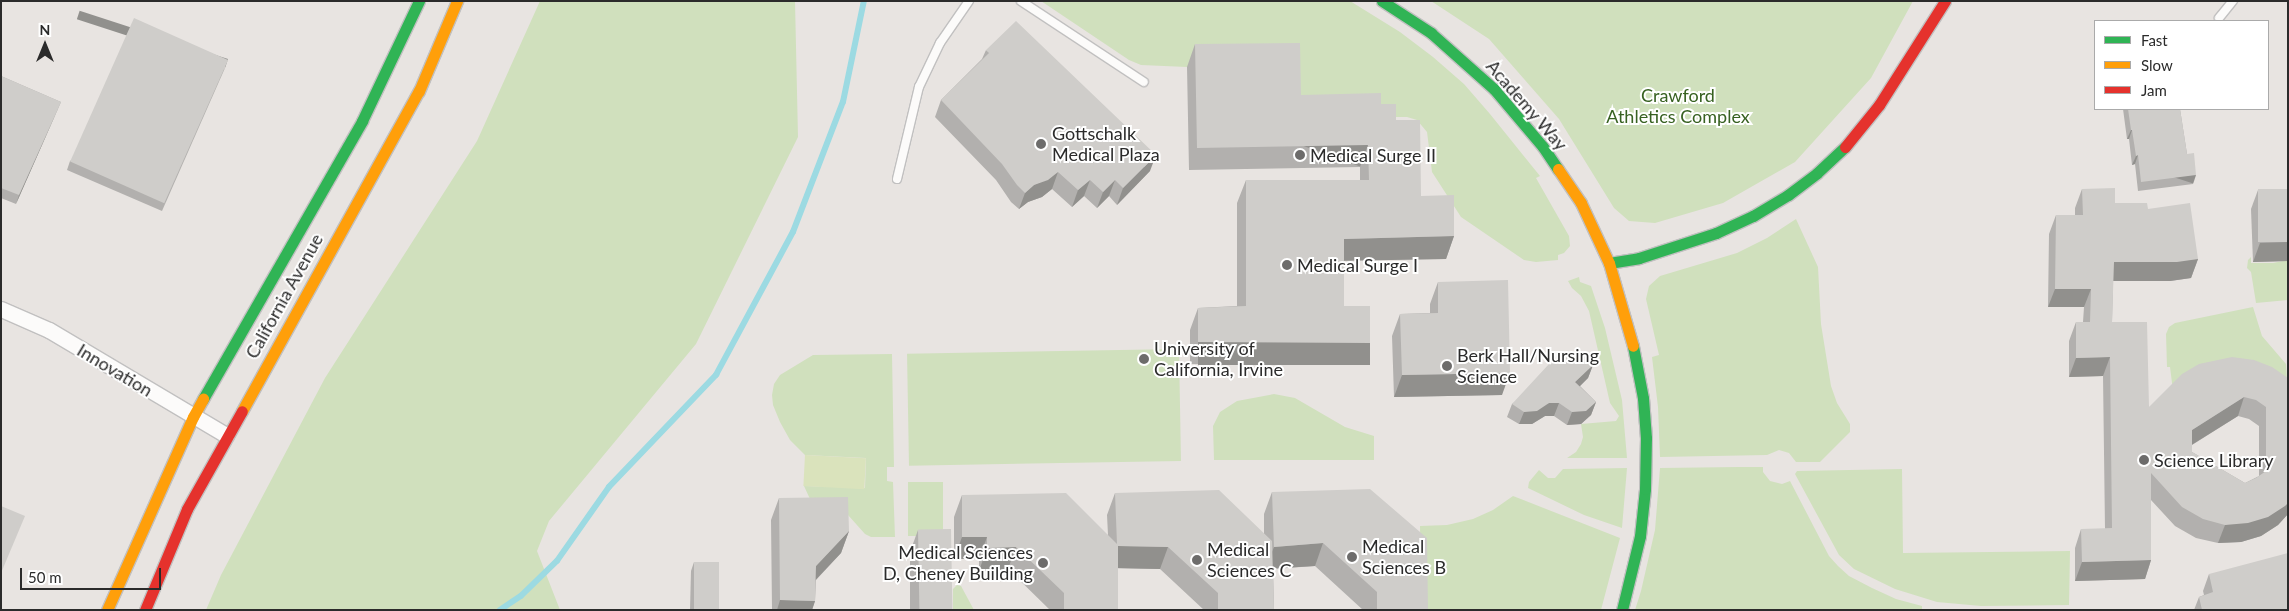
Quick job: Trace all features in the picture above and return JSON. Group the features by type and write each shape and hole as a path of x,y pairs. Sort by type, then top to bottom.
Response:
{"street":[{"name":"California Avenue","path":"107,610 193,417 362,121 419,1"},
{"name":"California Avenue","path":"145,610 187,508 419,91 457,1"},
{"name":"Academy Way","path":"1382,1 1431,33 1456,53 1494,89 1543,147 1581,204 1609,263 1636,357 1643,398 1646,438 1645,488 1640,536 1622,610"},
{"path":"1609,263 1639,258 1716,233 1753,216 1781,200 1817,173 1844,148 1879,105 1945,1"},
{"name":"Innovation","path":"1,309 49,330 226,435"}],"lane":[{"path":"897,179 919,87 940,43 969,1"},
{"path":"1021,1 1144,82"},
{"path":"2220,18 2233,1"}],"green space":[{"path":"540,1 795,1 798,137 696,344 549,521 537,551 560,610 206,610 221,575 325,378 477,141"},
{"path":"1041,1 1350,1 1400,32 1464,84 1540,176 1536,178 1569,236 1570,246 1564,253 1558,255 1558,260 1536,262 1524,260 1461,217 1432,172 1427,132 1417,120 1407,117 1373,117 1187,67 1141,65 1129,60"},
{"name":"Crawford Athletics Complex","path":"1431,1 1913,1 1871,78 1795,162 1723,203 1655,223 1629,221 1614,208 1559,119 1489,39"},
{"path":"1796,219 1818,267 1821,324 1831,386 1837,403 1850,424 1850,432 1820,462 1796,462 1789,453 1779,450 1767,455 1660,457 1658,407 1652,357 1659,355 1646,299 1649,286 1660,276 1737,253 1767,238"},
{"path":"2251,257 2251,263 2273,263 2288,260 2288,300 2256,303 2251,272 2247,268 2248,260"},
{"path":"1579,277 1580,282 1591,286 1605,328 1622,400 1627,458 1567,458 1576,452 1581,444 1583,437 1581,424 1616,421 1619,416 1610,403 1589,311 1581,296 1572,288 1568,281"},
{"path":"2253,307 2262,336 2286,364 2287,381 2173,391 2170,367 2167,367 2166,334 2169,327 2175,323"},
{"path":"1179,349 1181,461 909,466 907,354"},
{"path":"892,354 894,467 887,467 887,481 893,482 895,537 871,537 865,534 848,515 810,499 804,486 865,488 866,458 805,455 790,440 780,422 773,405 772,395 774,384 780,375 813,355"},
{"path":"1274,394 1295,398 1345,427 1374,436 1374,460 1214,460 1213,426 1220,412 1237,401"},
{"path":"805,455 866,458 864,489 803,486"},
{"path":"1763,467 1763,472 1770,481 1782,484 1790,481 1829,556 1849,576 1896,599 1922,606 1922,610 1635,610 1655,530 1660,468"},
{"path":"1627,468 1622,528 1584,515 1528,488 1529,482 1539,470 1548,478 1555,478 1563,469"},
{"path":"1902,469 1903,553 2070,551 2069,605 1981,606 1937,602 1895,589 1854,569 1839,555 1795,474 1797,471"},
{"path":"908,482 943,482 943,536 908,536"},
{"path":"1513,496 1620,538 1601,610 1421,610 1420,526 1447,525 1473,519 1493,510"},
{"path":"957,585 961,586 974,610 953,610 953,589"}],"building":[{"path":"134,18 228,60 164,203 70,161"},
{"name":"Gottschalk Medical Plaza","path":"1016,21 1156,155 1123,188 1115,180 1103,192 1090,180 1078,190 1058,172 1048,180 1034,185 1025,193 1002,164 941,100 989,53 986,50"},
{"path":"1300,43 1301,95 1381,93 1381,104 1396,104 1396,120 1420,120 1421,196 1454,195 1454,236 1344,239 1344,306 1370,306 1370,343 1198,342 1198,308 1246,306 1246,180 1369,180 1368,145 1197,148 1195,44"},
{"path":"1,76 61,102 19,195 1,188"},
{"path":"2128,110 2180,110 2187,154 2194,153 2196,175 2141,182 2138,155 2136,156"},
{"path":"2115,188 2115,203 2147,203 2148,209 2190,203 2198,259 2177,262 2114,262 2112,322 2147,322 2149,407 2182,374 2199,364 2232,357 2254,360 2272,367 2288,378 2288,503 2268,517 2248,523 2225,525 2203,519 2182,507 2151,473 2151,560 2082,562 2081,529 2112,528 2110,357 2076,358 2076,322 2090,322 2091,289 2055,289 2056,215 2083,215 2082,189","holes":["2244,397 2256,400 2266,407 2266,471 2245,483 2192,452 2192,430"]},
{"path":"2258,189 2288,189 2288,242 2258,242"},
{"name":"Berk Hall/Nursing Science","path":"1508,280 1510,373 1402,375 1400,314 1438,313 1438,282"},
{"path":"1561,351 1570,361 1580,352 1593,365 1575,382 1596,402 1586,411 1572,412 1559,403 1549,403 1537,411 1524,412 1512,404"},
{"name":"Medical Sciences B","path":"1370,489 1427,538 1428,610 1377,610 1377,592 1323,543 1274,547 1272,492"},
{"path":"1219,490 1272,541 1274,610 1218,610 1218,593 1168,547 1118,546 1118,610 1064,610 1064,593 1016,547 987,548 987,537 962,537 962,495 1066,493 1117,544 1115,493"},
{"path":"848,497 849,531 816,566 815,601 780,600 779,498"},
{"path":"1,506 25,516 1,573"},
{"path":"951,529 952,610 919,610 918,530"},
{"path":"2288,553 2288,610 2202,610 2199,597 2213,592 2209,574"},
{"path":"694,562 719,562 719,610 694,610"}],"waterway":[{"path":"500,610 521,596 557,561 609,487 716,375 793,232 843,102 864,1"}],"traffic: fast":[{"path":"203,399 362,121 419,1"},
{"path":"1382,1 1431,33 1494,89 1543,147 1558,169"},
{"path":"1609,263 1639,258 1716,233 1753,216 1788,195 1817,173 1845,147"},
{"path":"1622,610 1640,536 1645,489 1646,438 1643,398 1633,346"}],"traffic: slow":[{"path":"242,411 419,91 457,1"},
{"path":"1558,169 1581,203 1609,263 1633,346"},
{"path":"107,610 193,417 203,399"}],"traffic: jam":[{"path":"1845,147 1879,105 1945,1"},
{"path":"145,610 187,509 242,411"}],"place":[{"name":"Gottschalk Medical Plaza","path":"1041,144"},
{"name":"Medical Surge II","path":"1300,155"},
{"name":"Medical Surge I","path":"1287,265"},
{"name":"University of California, Irvine","path":"1144,359"},
{"name":"Berk Hall/Nursing Science","path":"1447,366"},
{"name":"Science Library","path":"2144,460"},
{"name":"Medical Sciences B","path":"1352,557"},
{"name":"Medical Sciences C","path":"1197,560"},
{"name":"Medical Sciences D, Cheney Building","path":"1043,563"}]}
